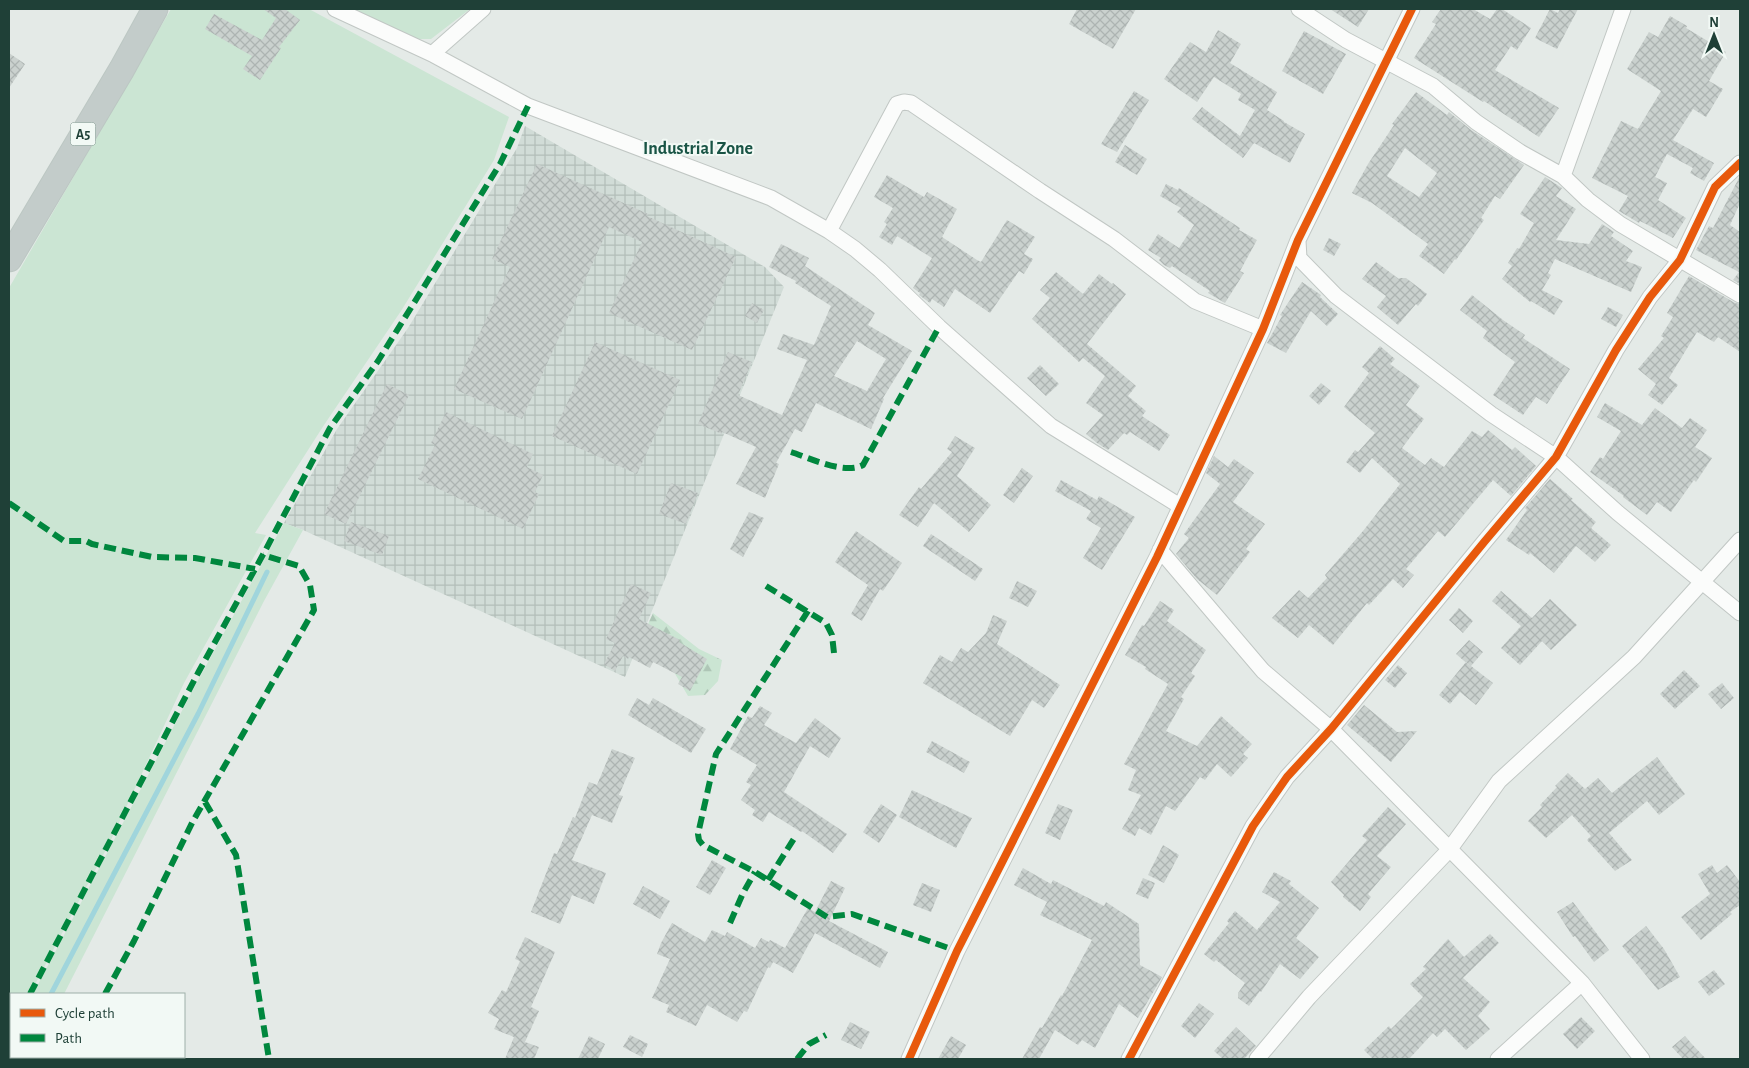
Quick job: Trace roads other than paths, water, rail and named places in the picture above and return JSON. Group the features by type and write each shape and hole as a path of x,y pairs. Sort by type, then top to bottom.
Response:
{"highway":[{"name":"A5","path":"12,246 122,69 155,9"}],"street":[{"path":"336,9 432,54 528,106 771,198 829,231 880,270 939,327 1051,426 1180,506"},
{"path":"432,54 484,9"},
{"path":"1299,9 1346,40 1434,86 1476,122 1520,152 1563,176 1588,200 1620,224 1740,295"},
{"path":"910,1059 957,951 1160,550 1263,329 1298,240 1412,9"},
{"path":"1563,176 1623,9"},
{"path":"829,231 893,110 897,104 911,103 1032,186 1114,239 1195,301 1263,329"},
{"path":"1128,1059 1253,826 1287,777 1331,729 1484,541 1556,457 1616,350 1650,297 1680,260 1715,187 1740,163"},
{"path":"1298,240 1299,258 1336,296 1491,414 1556,457 1618,513 1740,613"},
{"path":"1257,1059 1309,997 1449,850 1499,781 1551,735 1593,693 1634,658 1740,540"},
{"path":"1160,550 1263,671 1331,729 1582,983 1642,1059"},
{"path":"1498,1059 1582,983"}],"waterway":[{"path":"52,993 198,714 267,572"}],"district":[{"name":"Industrial Zone","path":"698,148"}]}
